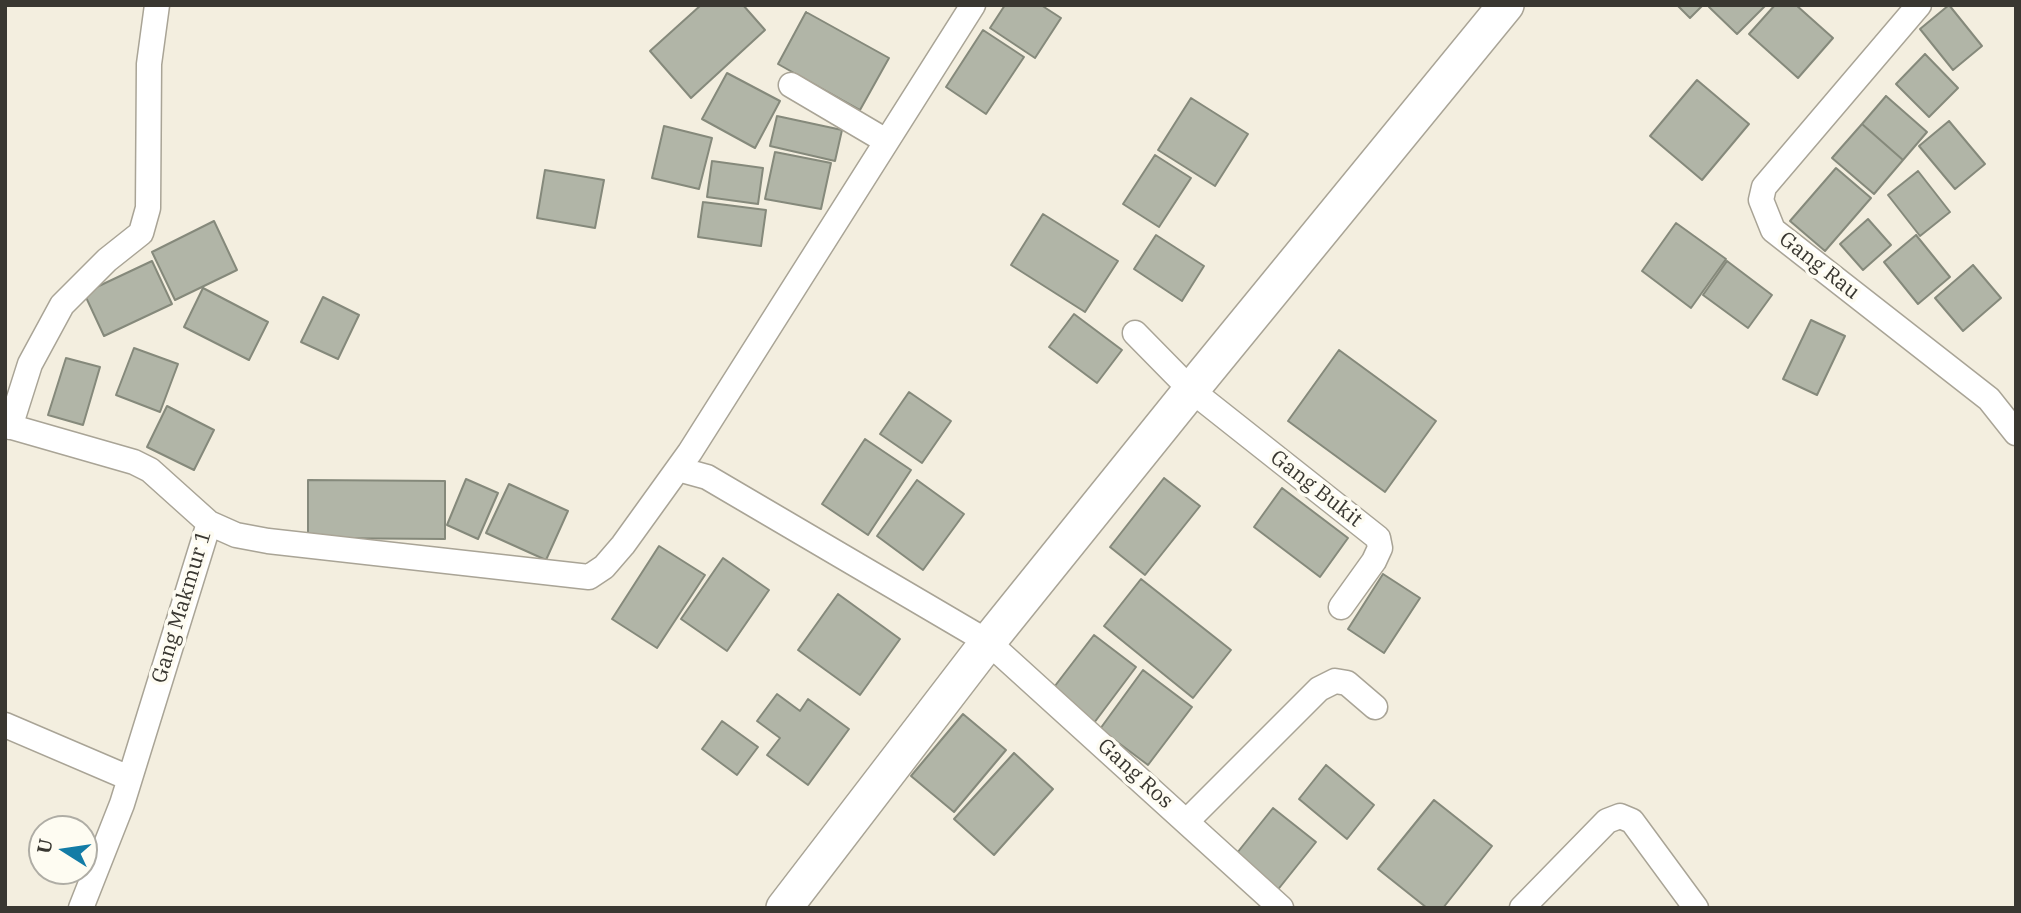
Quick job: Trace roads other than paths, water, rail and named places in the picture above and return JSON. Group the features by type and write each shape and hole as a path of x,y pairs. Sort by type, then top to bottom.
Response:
{"street":[{"path":"7,426 30,364 62,305 107,260 141,233 148,208 149,64 157,5"},
{"path":"209,523 236,535 268,541 589,576 604,567 678,469 973,5"},
{"path":"784,908 988,642 1506,5"},
{"name":"Gang Rau","path":"1919,5 1765,187 1761,200 1773,230 1989,399 2016,433"},
{"path":"791,85 886,141"},
{"path":"1135,332 1191,390"},
{"name":"Gang Bukit","path":"1191,390 1378,538 1380,548 1374,561 1341,607"},
{"name":"Gang Makmur 1","path":"7,426 134,462 150,470 209,523 122,804 81,908"},
{"name":"Gang Ros","path":"678,469 707,477 988,642 1282,908"},
{"path":"1187,821 1319,689 1335,681 1347,683 1375,707"},
{"path":"5,725 130,778"},
{"path":"1522,908 1607,821 1620,816 1632,821 1696,908"}]}
